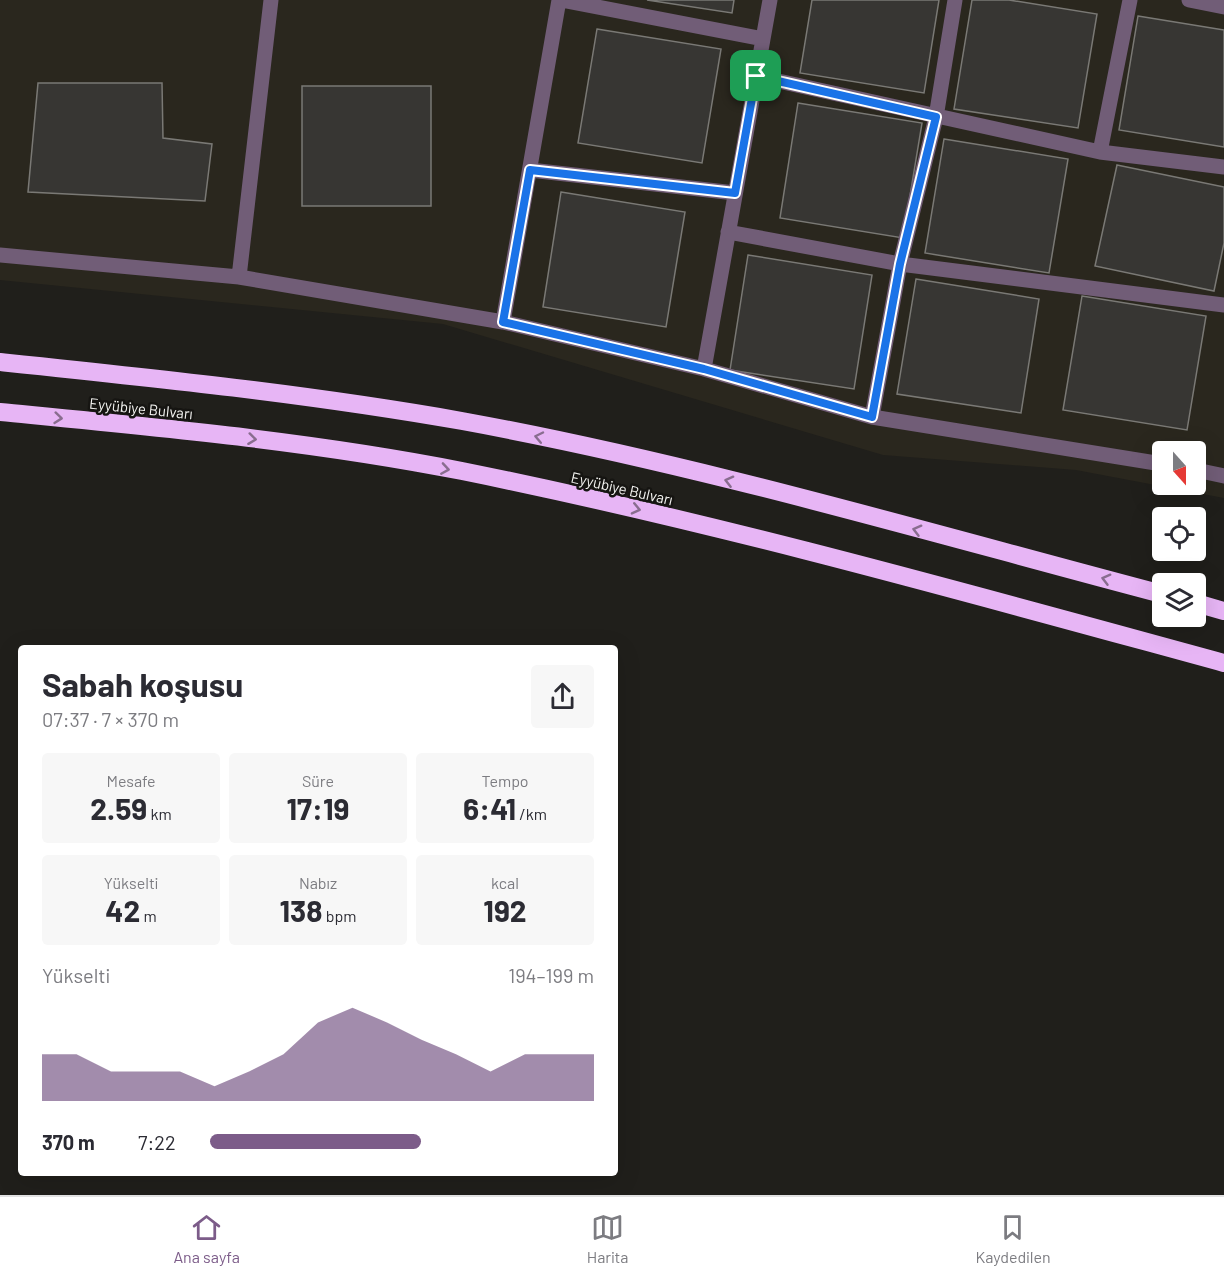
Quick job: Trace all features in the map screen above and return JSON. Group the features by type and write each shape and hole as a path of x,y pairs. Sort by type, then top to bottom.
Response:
{"highway":[{"name":"Eyyübiye Bulvarı","path":"0,362 268,391 462,422 626,456 788,495 1152,591"},
{"name":"Eyyübiye Bulvarı","path":"0,412 276,442 458,471 777,542 1224,663"},
{"path":"1206,606 1224,611"}],"street":[{"path":"239,277 271,0"},
{"path":"503,322 560,0 763,39"},
{"path":"704,369 770,0"},
{"path":"872,417 900,264 936,117 955,0"},
{"path":"1100,152 1130,0"},
{"path":"1190,0 1224,7"},
{"path":"756,76 1100,152 1224,167"},
{"path":"530,170 735,193"},
{"path":"728,232 900,264 1224,305"},
{"path":"0,255 239,277 503,322 704,369 872,417 1152,462"},
{"path":"1206,472 1224,476"}],"shaded area":[{"path":"0,0 1224,0 1224,498 1206,495 1206,441 1152,441 1152,484 1076,470 883,455 443,324 0,280"}],"building":[{"path":"647,0 734,0 732,13"},
{"path":"812,0 939,0 924,93 800,73"},
{"path":"972,0 1009,0 1097,14 1078,128 954,109"},
{"path":"1138,16 1224,30 1224,147 1119,130"},
{"path":"597,29 721,49 702,163 578,143"},
{"path":"38,83 162,83 163,138 212,144 205,201 28,192"},
{"path":"302,86 431,86 431,206 302,206"},
{"path":"798,103 922,123 903,238 780,218"},
{"path":"944,139 1068,159 1049,273 925,253"},
{"path":"1117,165 1224,187 1224,243 1214,291 1095,266"},
{"path":"561,192 685,212 666,327 543,307"},
{"path":"748,255 872,275 854,389 730,370"},
{"path":"916,279 1039,299 1021,413 897,394"},
{"path":"1082,296 1206,316 1187,430 1063,410"}],"route":[{"path":"756,76 936,117 900,264 872,417 704,369 503,322 530,170 735,193 756,76"}]}
